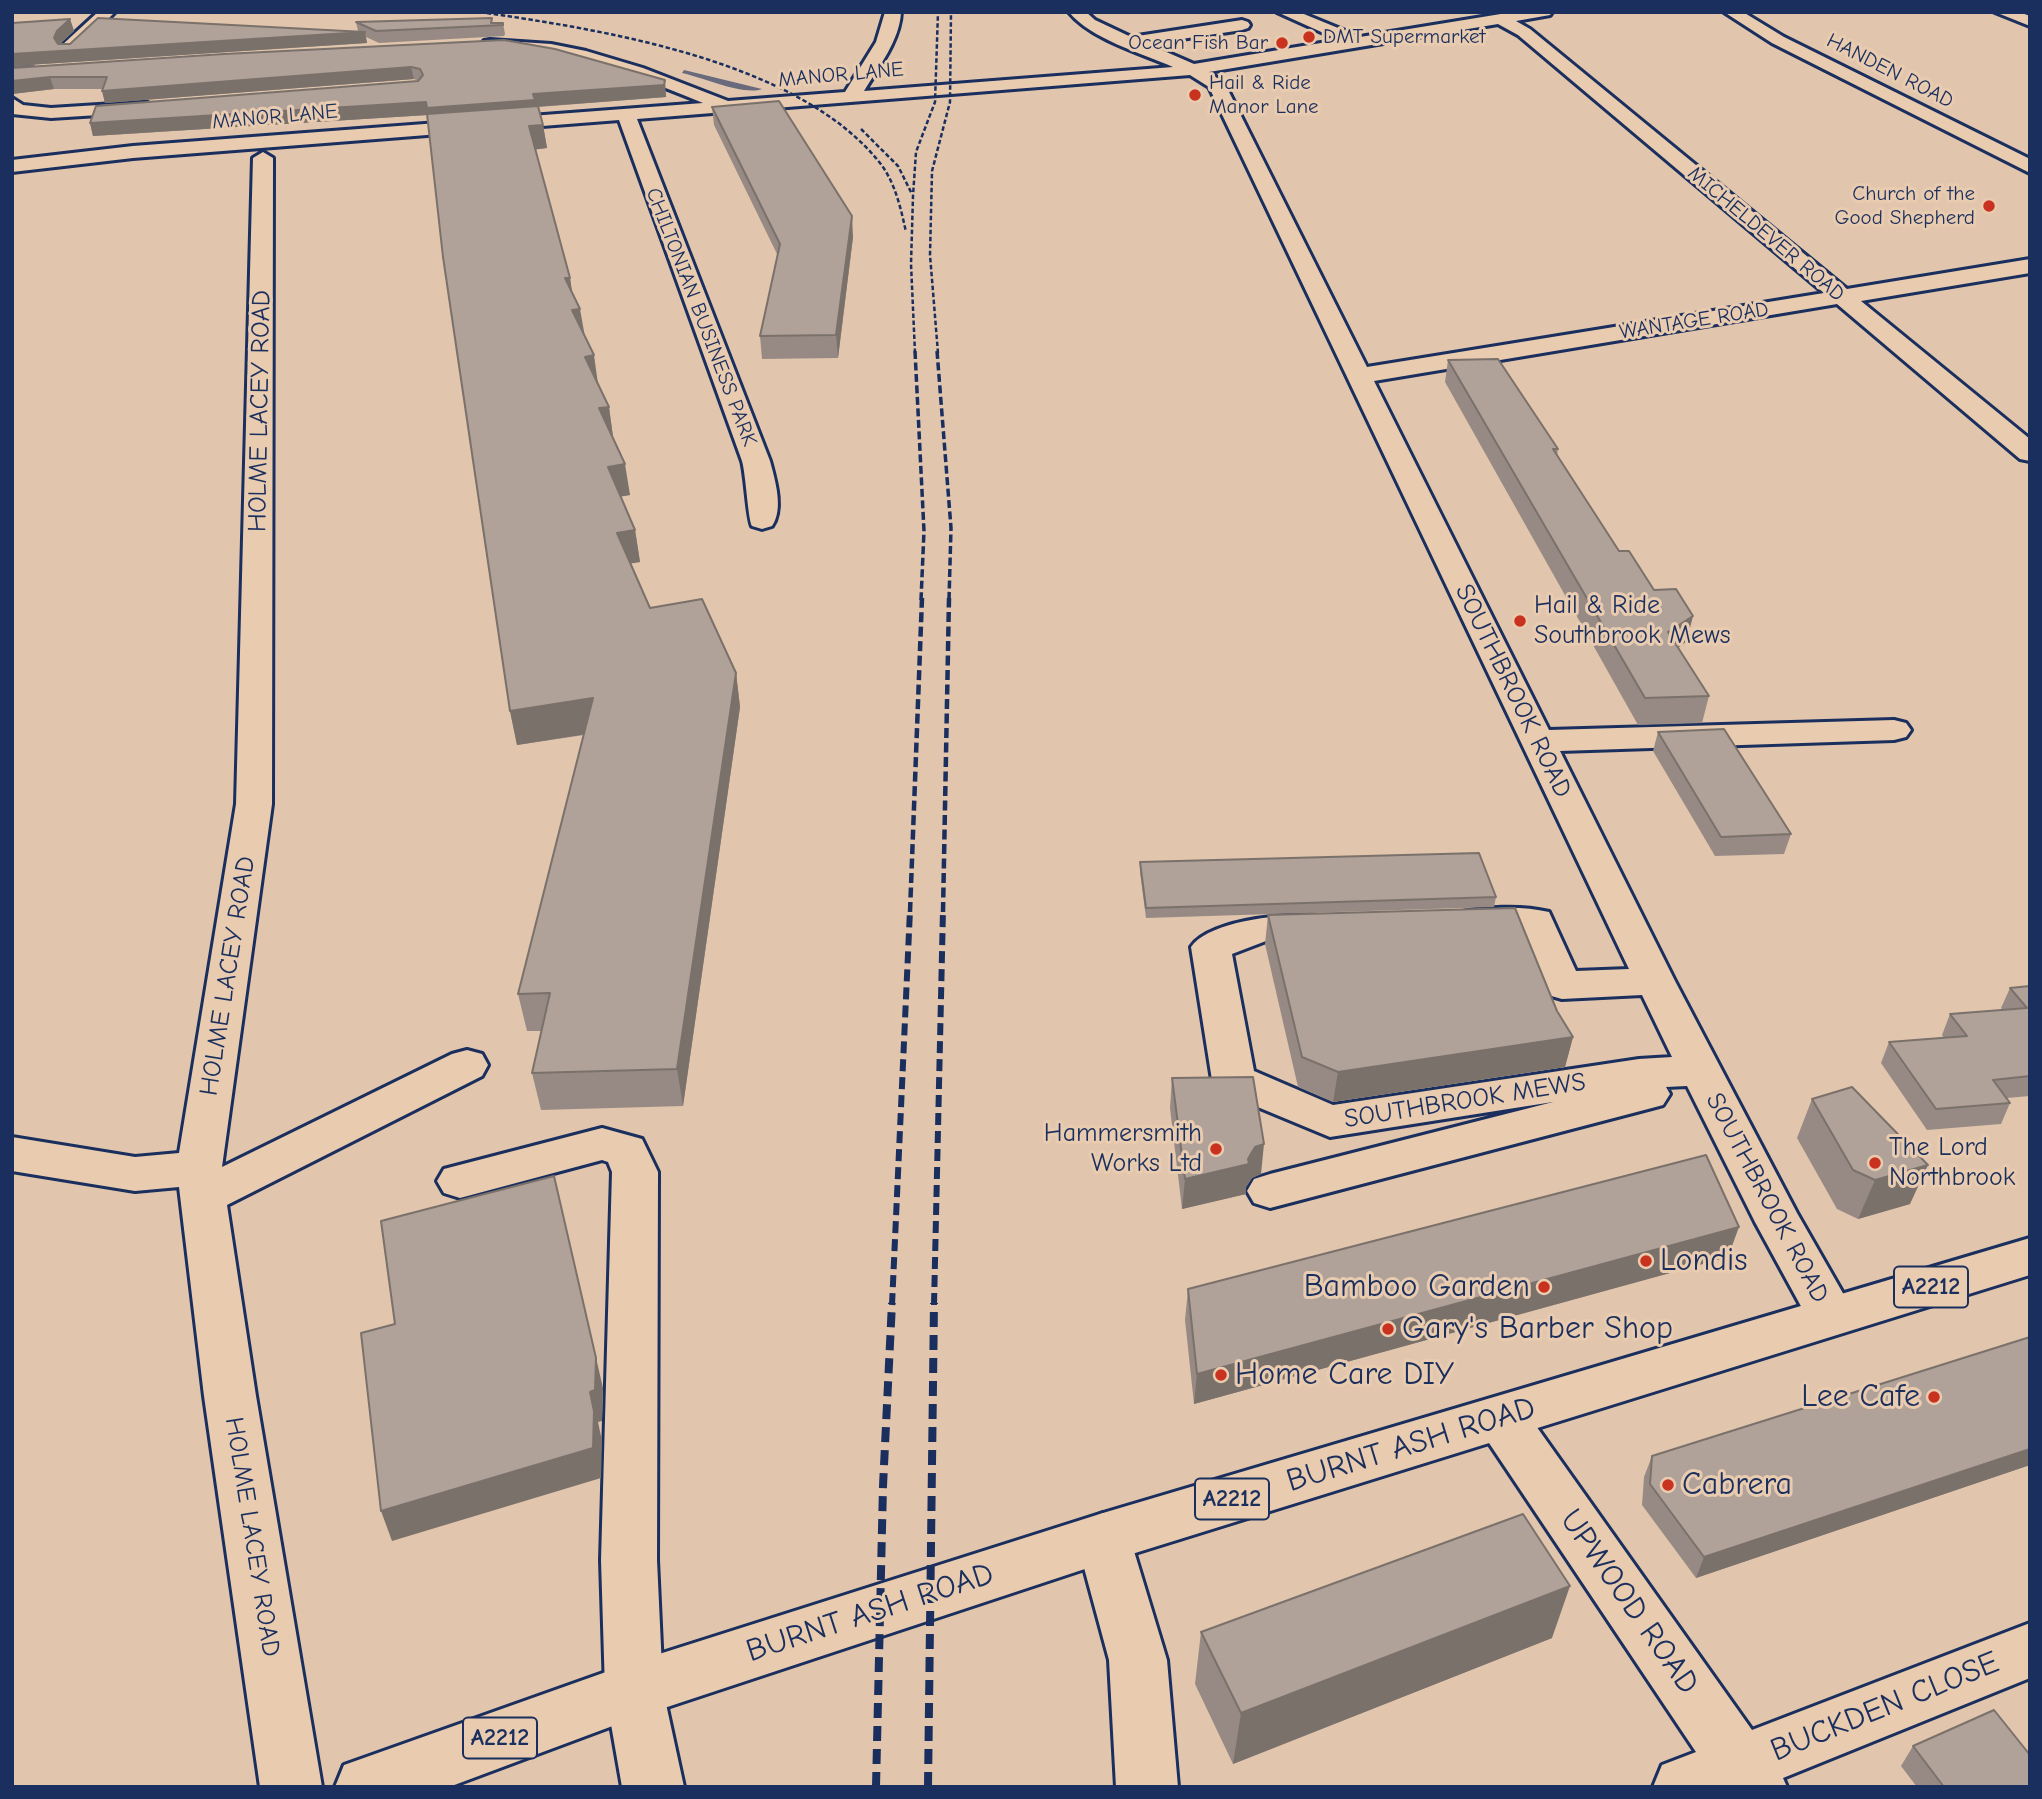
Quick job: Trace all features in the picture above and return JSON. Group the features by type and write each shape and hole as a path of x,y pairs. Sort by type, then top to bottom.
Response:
{"street":[{"path":"68,49 107,12"},
{"path":"851,97 895,18 893,12"},
{"path":"1077,12 1089,23 1194,70"},
{"path":"1285,12 1360,43"},
{"name":"MANOR LANE","path":"12,166 134,152 1194,70 1540,12"},
{"name":"HANDEN ROAD","path":"1732,12 1777,40 2030,167"},
{"path":"2003,12 2030,21"},
{"name":"MICHELDEVER ROAD","path":"1500,19 1524,32 2030,453"},
{"path":"1128,42 1242,25"},
{"path":"467,46 528,46 587,55 661,79 730,107"},
{"path":"46,50 97,48"},
{"name":"SOUTHBROOK ROAD","path":"1194,70 1216,84 1704,1080 1778,1222 1832,1316"},
{"path":"12,103 18,110 51,113 159,106"},
{"name":"CHILTONIAN BUSINESS PARK","path":"626,115 756,461 762,482 762,520"},
{"name":"HOLME LACEY ROAD","path":"264,159 254,804 200,1183 291,1787"},
{"name":"WANTAGE ROAD","path":"1358,376 2030,266"},
{"path":"1538,741 1894,730"},
{"path":"1426,924 1535,921 1562,985 1655,981"},
{"name":"SOUTHBROOK MEWS","path":"1357,926 1262,929 1211,947 1234,1080 1330,1121 1639,1074 1704,1080"},
{"path":"12,1154 200,1183 467,1065"},
{"path":"1270,1191 1704,1080"},
{"path":"460,1181 602,1144 626,1151 635,1172 629,1560 634,1690 653,1787"},
{"name":"BURNT ASH ROAD","path":"634,1690 1103,1538 2030,1256"},
{"name":"UPWOOD ROAD","path":"1501,1418 1749,1776"},
{"path":"1103,1538 1138,1660 1146,1787"},
{"name":"BUCKDEN CLOSE","path":"1684,1787 1749,1776 2030,1650"},
{"name":"A2212","path":"366,1787 634,1690"}],"building":[{"path":"98,18 365,32 12,54 12,23 70,19 57,31 54,38 58,44 70,44"},
{"path":"492,18 491,23 503,25 376,31 356,22"},
{"path":"504,40 555,49 665,80 664,85 533,94 535,100 427,108 426,102 90,123 96,106 418,81 423,75 420,69 411,67 102,91 107,77 50,77 12,81 12,68"},
{"path":"779,101 852,216 836,335 760,336 780,244 712,107"},
{"path":"538,106 543,125 529,126 570,278 565,278 580,309 572,310 594,355 585,357 609,407 599,408 625,464 608,467 635,530 617,533 650,608 702,599 736,673 677,1069 532,1073 550,993 518,994 593,698 510,711 443,257 427,114"},
{"path":"1498,359 1558,449 1553,449 1619,551 1629,551 1654,590 1676,589 1693,616 1668,632 1709,696 1645,698 1448,360"},
{"path":"1724,729 1791,834 1721,837 1658,732"},
{"path":"1479,853 1496,897 1146,908 1140,862"},
{"path":"1515,908 1557,1011 1573,1037 1338,1072 1302,1057 1268,915"},
{"path":"2030,986 2030,1076 1993,1080 2010,1103 1936,1109 1889,1042 1967,1036 1950,1014 2027,1008 2010,988"},
{"name":"Hammersmith Works Ltd","path":"1253,1077 1264,1144 1255,1147 1248,1159 1249,1164 1185,1179 1172,1078"},
{"path":"1852,1087 1928,1165 1875,1180 1853,1170 1812,1099"},
{"path":"1706,1155 1739,1227 1197,1374 1188,1289"},
{"path":"554,1176 596,1358 595,1390 590,1392 594,1411 593,1448 381,1511 361,1333 395,1324 381,1221"},
{"path":"2030,1337 2030,1449 1704,1557 1650,1484 1652,1456"},
{"path":"1523,1514 1570,1586 1241,1713 1201,1632"},
{"path":"1994,1710 2030,1755 2030,1787 1944,1787 1913,1746"}],"waterway":[{"path":"12,66 32,65 31,67"},
{"path":"684,72 758,89"}],"railway":[{"path":"480,12 583,29 695,56 750,75 800,98 844,128 880,163 894,187 906,232"},
{"path":"915,353 911,264 913,196 916,152 935,102 938,12"},
{"path":"938,353 930,255 932,171 950,102 951,12"},
{"path":"861,129 898,166 912,194"},
{"path":"915,351 924,531 921,600"},
{"path":"937,351 951,528 949,600"},
{"path":"910,912 922,598"},
{"path":"943,912 949,598"},
{"path":"892,1305 910,910"},
{"path":"934,1305 943,910"},
{"path":"876,1787 883,1486 892,1303"},
{"path":"928,1787 934,1303"}],"place":[{"name":"DMT Supermarket","path":"1309,37"},
{"name":"Ocean Fish Bar","path":"1282,43"},
{"name":"Hail & Ride Manor Lane","path":"1195,95"},
{"name":"Church of the Good Shepherd","path":"1989,206"},
{"name":"Hail & Ride Southbrook Mews","path":"1520,621"},
{"name":"Hammersmith Works Ltd","path":"1216,1149"},
{"name":"The Lord Northbrook","path":"1875,1163"},
{"name":"Londis","path":"1646,1261"},
{"name":"Bamboo Garden","path":"1544,1287"},
{"name":"Gary's Barber Shop","path":"1388,1329"},
{"name":"Home Care DIY","path":"1221,1375"},
{"name":"Lee Cafe","path":"1934,1397"},
{"name":"Cabrera","path":"1668,1485"}]}
